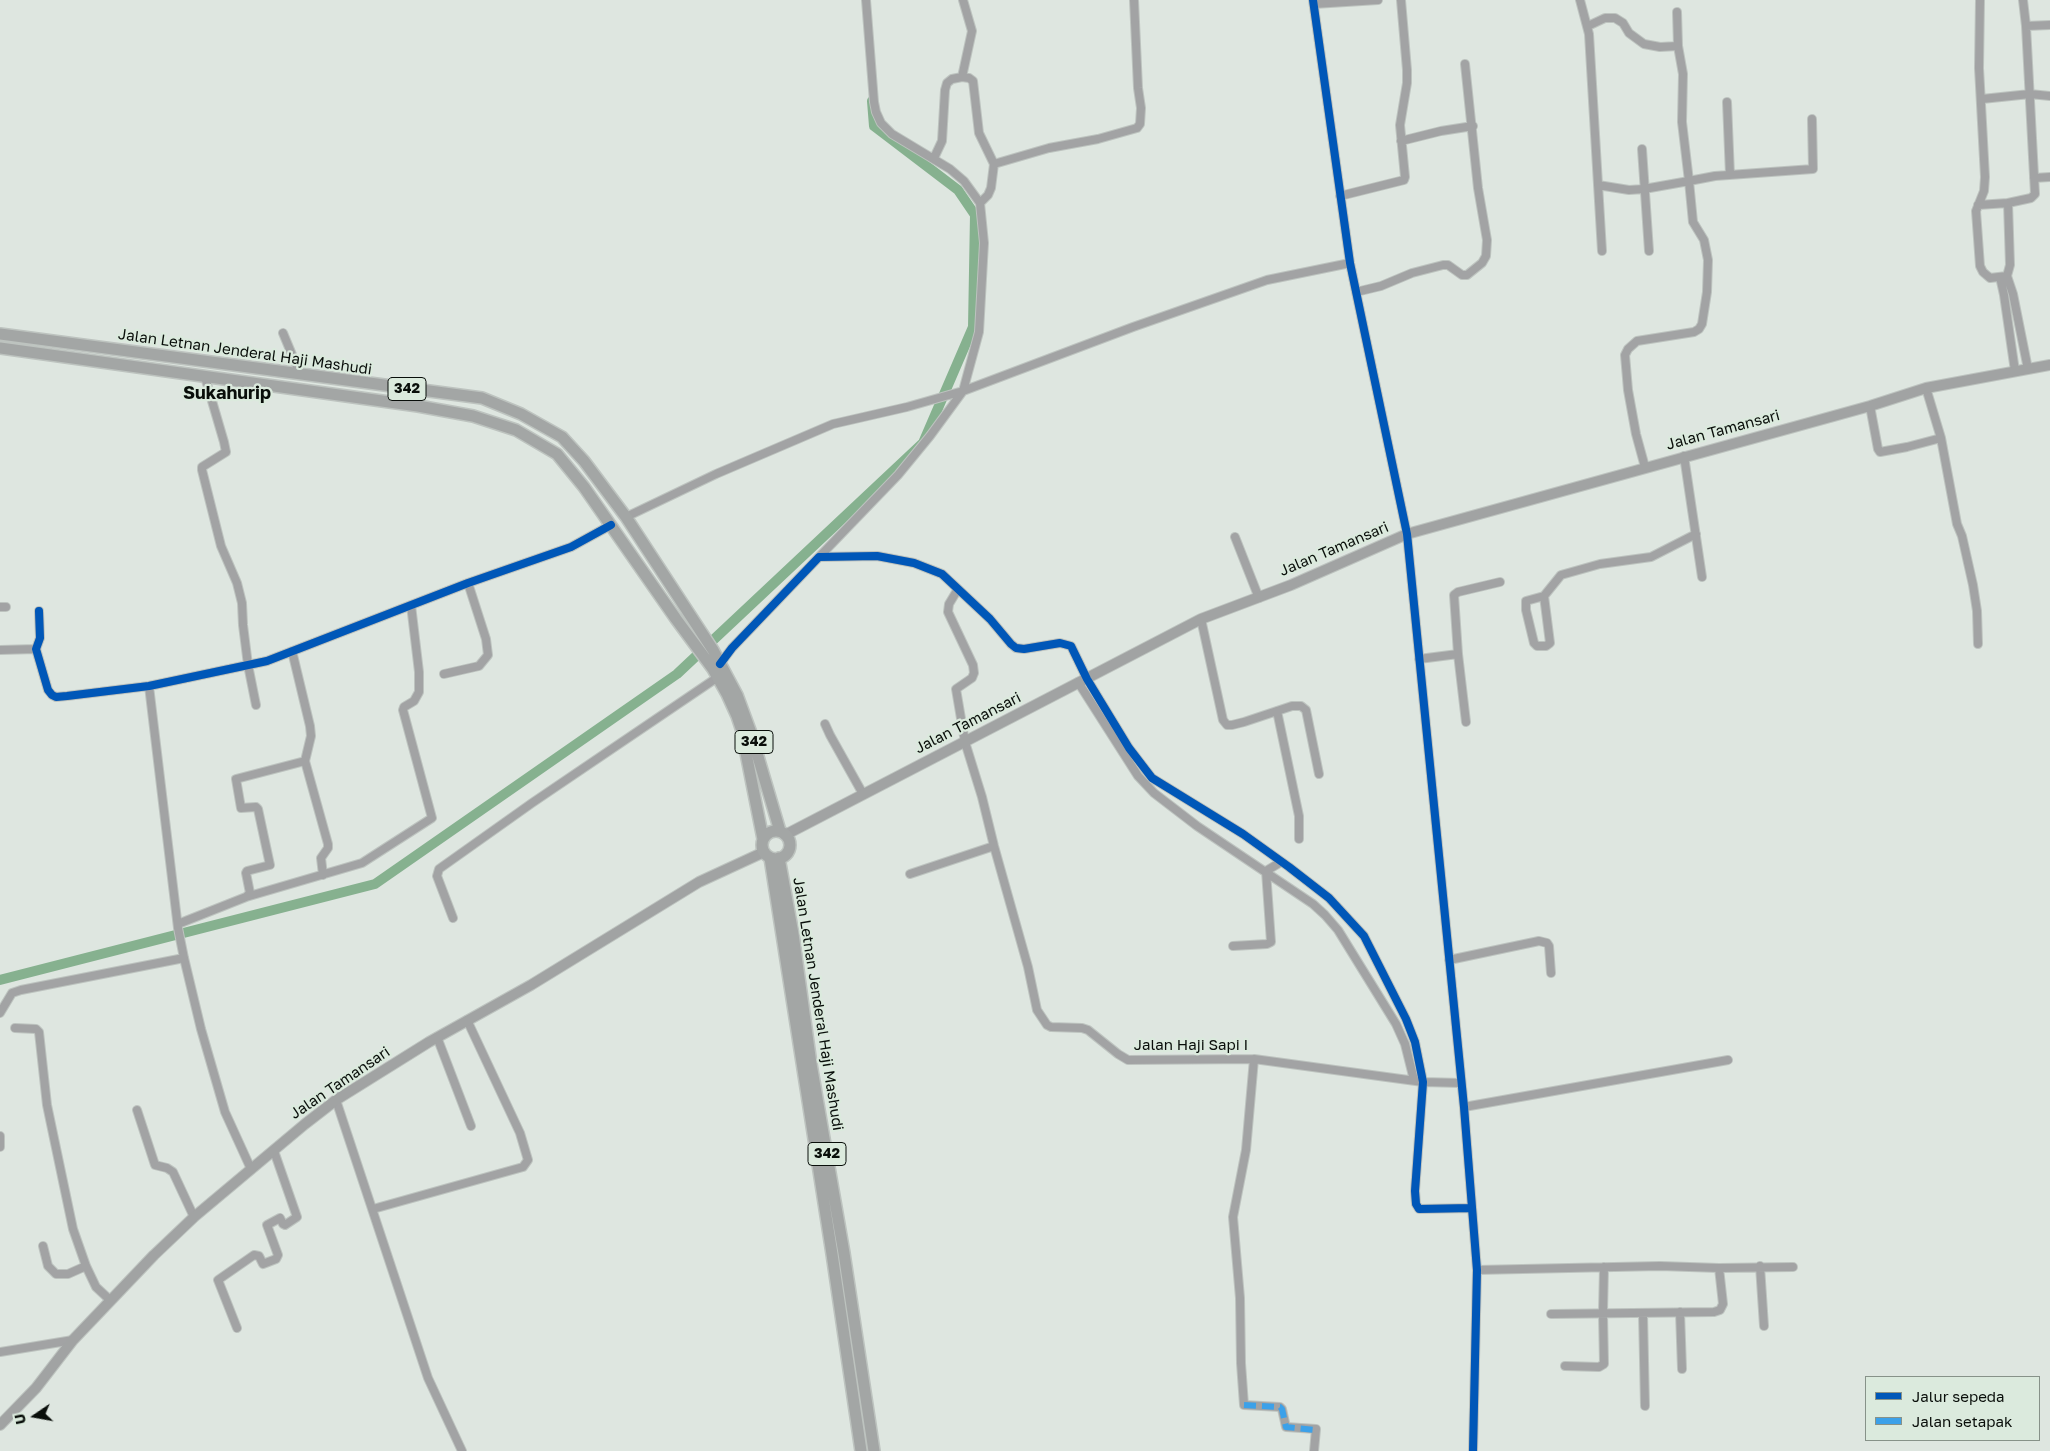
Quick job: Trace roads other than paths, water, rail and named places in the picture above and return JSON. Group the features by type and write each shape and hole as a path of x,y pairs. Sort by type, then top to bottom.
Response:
{"main road":[{"name":"Jalan Letnan Jenderal Haji Mashudi","path":"0,334 482,398 521,414 562,437 584,461 626,517 704,637 739,722 763,839"},
{"name":"Jalan Letnan Jenderal Haji Mashudi","path":"0,348 385,401 473,416 516,430 553,451 564,460 676,619 696,646 717,667 737,695 746,717 783,833"},
{"path":"187,374 191,360"},
{"name":"Jalan Tamansari","path":"783,833 863,794 1201,620 1259,598 1407,534 1870,406 1926,388 2050,365"},
{"path":"385,401 386,386"},
{"path":"553,451 562,437"},
{"path":"676,619 687,611"},
{"path":"770,832 783,833 790,845 784,856 771,856 763,839 770,832"},
{"name":"Jalan Tamansari","path":"0,1425 36,1388 73,1340 110,1300 194,1217 336,1100 437,1037 608,940 699,882 771,856"},
{"name":"Jalan Letnan Jenderal Haji Mashudi","path":"771,856 793,934 811,1064 844,1253 874,1451"},
{"name":"Jalan Letnan Jenderal Haji Mashudi","path":"771,856 853,1394 860,1451"},
{"path":"832,1254 844,1253"},
{"path":"853,1394 865,1392"}],"street":[{"path":"453,918 437,876 439,869 717,667 732,648 898,475 930,436 959,392 979,332 984,243 980,203 964,181 934,158 892,134 881,123 876,112 866,0"},
{"path":"962,76 972,31 963,0"},
{"path":"994,164 1049,148 1098,139 1137,128 1140,124 1141,108 1138,88 1134,0"},
{"path":"1378,0 1313,2 1350,263 1407,534 1464,1107 1477,1270 1473,1451"},
{"path":"1340,196 1404,180 1400,124 1407,83 1407,70 1402,0"},
{"path":"1580,0 1588,26 1602,251"},
{"path":"1980,0 1979,68 1985,177 1984,191 1976,211 1980,266 1983,272 1990,278 2003,276"},
{"path":"1978,205 2008,203 2034,197 2024,0"},
{"path":"1645,467 1634,425 1625,355 1628,349 1637,341 1694,332 1702,324 1707,292 1708,260 1704,240 1694,222 1682,122 1683,74 1678,46 1677,12"},
{"path":"1588,26 1605,18 1615,18 1623,24 1629,33 1644,44 1660,47 1678,46"},
{"path":"2026,26 2050,25"},
{"path":"1356,292 1389,284 1412,272 1443,265 1448,265 1462,276 1467,275 1482,263 1488,251 1478,188 1465,64"},
{"path":"934,158 943,134 947,83 952,79 962,76 969,78 973,81 979,133 994,164 991,188 988,195 980,203"},
{"path":"1982,99 2030,94 2050,96"},
{"path":"1727,102 1730,175"},
{"path":"1598,185 1629,190 1644,189 1714,176 1813,169 1812,119"},
{"path":"1401,141 1441,131 1473,126"},
{"path":"1642,149 1649,251"},
{"path":"2034,178 2050,177"},
{"path":"2008,203 2010,265 2003,276 2015,371"},
{"path":"626,517 716,474 833,424 907,407 959,392 1133,327 1267,280 1350,263"},
{"path":"2003,276 2013,294 2028,369"},
{"path":"283,333 300,374"},
{"path":"205,377 226,452 202,467 202,470 221,546 237,583 242,603 248,665 256,705"},
{"path":"1926,388 1941,438 1957,524 1962,536 1973,586 1977,612 1978,644"},
{"path":"1870,406 1880,452 1941,438"},
{"path":"1684,456 1702,577"},
{"path":"39,611 40,638 36,649 48,690 56,697 148,686 267,661 468,583 571,547 611,525"},
{"path":"1544,596 1550,642 1546,646 1537,646 1534,643 1526,610 1526,601 1544,596 1561,575 1600,564 1651,557 1696,534"},
{"path":"1235,537 1259,598"},
{"path":"819,557 877,556 904,559 942,574 1016,648 1024,649 1060,643 1071,646 1082,681 1138,776 1154,793 1197,826 1266,870 1313,904 1338,930 1396,1024 1405,1044 1414,1080"},
{"path":"1466,722 1458,654 1454,595 1458,592 1500,582"},
{"path":"444,674 475,668 482,664 488,655 486,639 468,583"},
{"name":"Jalan Haji Sapi I","path":"958,589 949,604 948,612 974,665 972,678 956,689 965,742 982,796 1028,967 1037,1010 1047,1025 1088,1030 1128,1060 1254,1059 1423,1082 1461,1083"},
{"path":"178,926 246,897 323,875 370,859 432,818 403,710 404,707 418,696 419,688 419,672 411,605"},
{"path":"1201,620 1223,720 1227,724 1232,725 1292,706 1301,706 1306,710 1319,774"},
{"path":"0,650 36,649"},
{"path":"292,651 310,726 311,736 305,761 328,844 326,852 321,858 323,875"},
{"path":"1419,659 1458,654"},
{"path":"1082,681 1152,778 1242,834 1281,862 1329,898 1364,936 1406,1019 1414,1042 1423,1082 1415,1191 1416,1204 1419,1209 1472,1208"},
{"path":"148,686 178,926 184,958 201,1029 225,1112 251,1169"},
{"path":"1277,711 1299,816 1298,839"},
{"path":"825,724 863,794"},
{"path":"246,897 250,893 247,871 268,866 270,862 258,809 256,807 241,808 236,780 305,761"},
{"path":"910,874 994,846"},
{"path":"1266,870 1281,862"},
{"path":"1233,946 1267,944 1271,942 1266,870"},
{"path":"1449,960 1539,941 1547,943 1549,946 1551,973"},
{"path":"0,1013 12,993 21,990 184,958"},
{"path":"373,1209 523,1167 528,1160 520,1133 467,1020"},
{"path":"15,1028 36,1029 39,1032 47,1105 73,1229 86,1266 96,1287 110,1300"},
{"path":"437,1037 471,1126"},
{"path":"1254,1059 1246,1150 1233,1217 1240,1298 1244,1406 1280,1407 1286,1427 1316,1429 1314,1451"},
{"path":"1464,1107 1728,1060"},
{"path":"336,1100 428,1378 462,1451"},
{"path":"137,1110 155,1165 167,1168 173,1172 194,1217"},
{"path":"0,1136 0,1146"},
{"path":"237,1328 218,1280 254,1255 258,1256 263,1264 276,1259 278,1255 267,1226 279,1218 285,1225 297,1217 274,1151"},
{"path":"43,1246 48,1266 56,1274 68,1274 86,1266"},
{"path":"1477,1270 1660,1266 1719,1268 1793,1266"},
{"path":"1760,1266 1764,1326"},
{"path":"1565,1366 1599,1368 1603,1366 1604,1267"},
{"path":"1550,1314 1714,1312 1720,1310 1723,1304 1719,1268"},
{"path":"1643,1312 1645,1406"},
{"path":"1680,1312 1682,1368"},
{"path":"0,1352 73,1340"}],"waterway":[{"path":"0,980 375,884 677,674 923,443 973,327 975,215 958,190 874,126 872,101"}],"district":[{"name":"Sukahurip","path":"227,393"}]}
